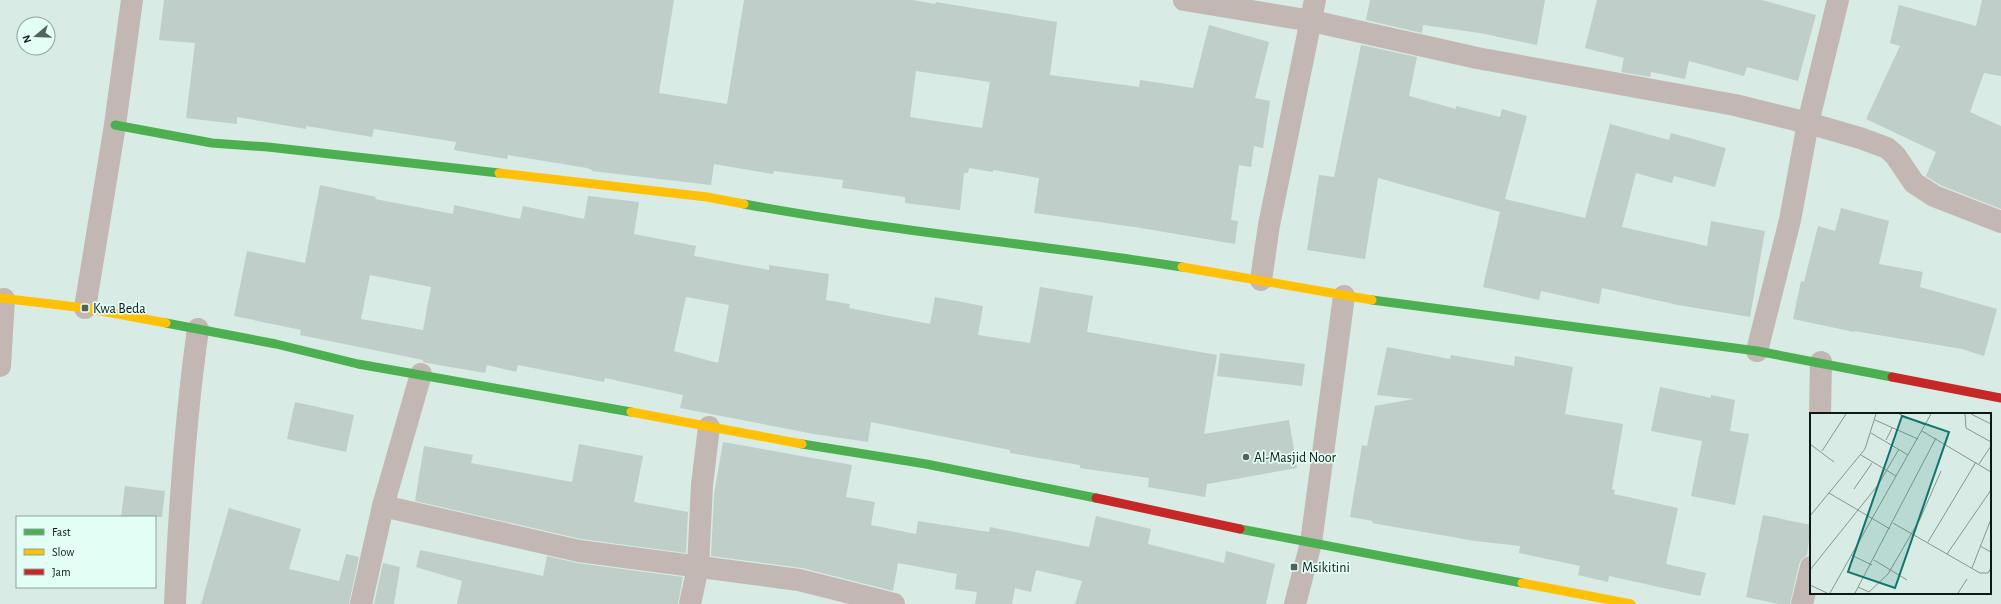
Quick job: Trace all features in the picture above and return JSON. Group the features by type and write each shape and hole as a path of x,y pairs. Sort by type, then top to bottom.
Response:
{"street":[{"path":"85,308 115,125 132,0"},
{"path":"1184,0 1313,10 1477,58 1736,105 1808,123 1860,138 1887,148 1896,155 1914,183 1934,196 2001,222"},
{"path":"1758,351 1790,220 1808,123 1838,0"},
{"path":"1261,280 1269,225 1313,10"},
{"path":"115,125 212,143 268,147 707,197 779,210 925,232 1105,255 1261,280 1344,296 1758,351 2001,398"},
{"path":"1294,604 1311,543 1344,296"},
{"path":"0,366 2,298 85,308 276,344 358,364 421,374 812,446 933,466 1311,543 1631,604"},
{"path":"175,604 181,478 188,400 198,329"},
{"path":"1820,413 1821,362"},
{"path":"361,604 383,506 421,374"},
{"path":"690,604 698,567 702,485 709,427"},
{"path":"383,506 579,551 799,580 894,604"},
{"path":"1802,604 1810,571"}],"building":[{"path":"164,0 674,0 659,93 727,104 744,0 913,0 935,4 936,2 1057,22 1050,75 1139,87 1140,80 1193,88 1209,25 1269,42 1255,98 1270,101 1263,148 1254,146 1251,167 1239,165 1231,220 1238,221 1235,244 1135,227 1034,213 1039,178 993,170 993,172 969,168 968,173 964,173 960,210 905,203 905,197 842,188 843,180 774,171 773,174 714,164 711,185 592,171 587,168 508,155 507,159 454,150 456,142 374,129 372,137 306,126 306,129 237,117 237,124 186,118 195,43 159,40","holes":["916,71 990,82 982,128 910,117"]},
{"path":"1370,0 1545,0 1537,45 1480,33 1423,25 1422,33 1366,20"},
{"path":"1597,0 1762,0 1816,15 1798,81 1747,67 1744,76 1689,61 1685,79 1651,72 1650,77 1621,72 1624,58 1585,48"},
{"path":"1982,0 2001,0 2001,76 1984,73 1970,112 2001,126 2001,209 1940,185 1926,176 1936,152 1866,119 1900,46 1890,43 1899,5 1976,26"},
{"path":"1361,45 1417,57 1409,96 1456,109 1456,106 1500,117 1502,109 1527,116 1505,199 1585,218 1610,124 1669,140 1671,133 1726,148 1715,187 1674,176 1672,183 1636,173 1622,227 1707,246 1711,221 1765,231 1750,317 1678,305 1602,288 1599,304 1541,291 1539,300 1483,287 1500,212 1378,178 1365,259 1307,250 1319,175 1334,177"},
{"path":"320,185 376,197 375,199 453,214 454,205 520,219 523,206 584,219 588,196 639,202 634,234 696,246 694,256 769,270 769,265 829,274 826,300 850,304 849,308 930,324 935,297 983,306 978,335 1030,343 1040,287 1093,296 1087,332 1217,355 1204,434 1289,420 1297,468 1207,484 1205,497 1148,487 1149,478 1080,468 1080,465 1010,453 1010,450 871,422 868,442 814,434 680,408 683,395 605,378 604,382 518,365 516,372 487,365 485,373 427,363 423,362 423,360 300,335 301,330 234,316 247,251 305,263","holes":["370,275 431,287 423,330 361,319","686,297 729,305 718,363 674,351"]},
{"path":"1841,208 1889,221 1879,264 1923,272 1920,287 1997,309 1984,356 1962,349 1854,332 1793,319 1801,281 1804,282 1818,226 1835,231"},
{"path":"1387,347 1450,359 1451,355 1514,366 1515,356 1573,367 1565,414 1623,424 1612,489 1615,490 1614,494 1678,508 1666,564 1706,573 1700,596 1609,576 1608,582 1578,575 1580,566 1519,553 1520,546 1475,541 1372,523 1373,521 1350,517 1362,445 1367,446 1375,406 1414,399 1377,395"},
{"path":"1220,353 1305,364 1302,386 1217,376"},
{"path":"1660,387 1711,398 1711,395 1735,400 1730,431 1749,434 1735,505 1691,496 1702,441 1651,431"},
{"path":"295,402 354,415 346,452 287,439"},
{"path":"723,442 852,465 846,497 875,502 871,525 916,534 918,521 989,532 990,527 1089,547 1096,516 1151,529 1148,544 1224,563 1226,551 1275,564 1266,604 1075,604 1082,581 1036,570 1031,592 1015,588 1012,604 975,604 977,592 955,589 957,574 898,563 893,591 802,568 711,556 714,494"},
{"path":"579,444 643,456 634,502 688,512 686,553 581,539 415,501 424,446 473,455 471,463 572,482"},
{"path":"125,486 165,491 162,517 121,516"},
{"path":"229,508 301,529 289,569 339,581 346,554 359,557 349,604 201,604"},
{"path":"1763,515 1810,525 1807,555 1799,564 1790,604 1778,604 1746,597"},
{"path":"420,550 543,576 547,556 577,563 683,577 678,604 457,604 462,581 416,567"},
{"path":"383,563 400,567 394,604 374,604"}],"traffic: fast":[{"path":"115,125 212,143 268,147 499,173"},
{"path":"744,204 798,214 908,230 1182,267"},
{"path":"1372,300 1757,351 1892,377"},
{"path":"166,323 276,344 358,364 631,412"},
{"path":"802,444 926,464 1096,498"},
{"path":"1240,529 1522,583"}],"traffic: slow":[{"path":"499,173 707,197 744,204"},
{"path":"1182,267 1372,300"},
{"path":"0,298 85,308 166,323"},
{"path":"631,412 802,444"},
{"path":"1522,583 1631,604"}],"traffic: jam":[{"path":"1892,377 2001,398"},
{"path":"1096,498 1240,529"}],"place":[{"name":"Kwa Beda","path":"85,308"},
{"name":"Al-Masjid Noor","path":"1246,457"},
{"name":"Msikitini","path":"1294,567"}]}
